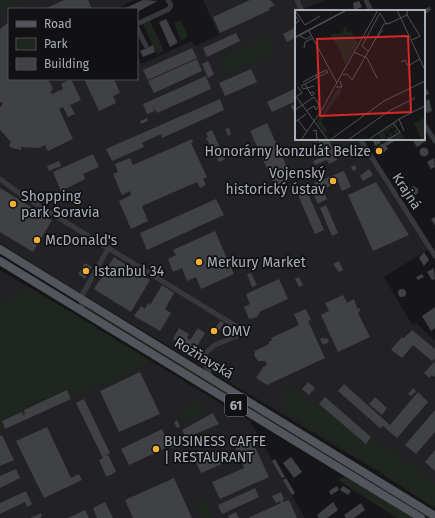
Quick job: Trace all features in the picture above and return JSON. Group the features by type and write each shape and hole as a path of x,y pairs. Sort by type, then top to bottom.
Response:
{"main road":[{"name":"Rožňavská","path":"0,248 435,516"},
{"name":"Rožňavská","path":"0,261 420,518"}],"street":[{"path":"138,24 169,10 171,5 168,0"},
{"path":"297,0 302,10"},
{"path":"366,0 371,10"},
{"path":"138,30 146,46"},
{"path":"425,126 435,141"},
{"name":"Krajná","path":"361,140 435,256"},
{"path":"0,179 23,196 109,247 238,328 237,336 215,345 203,355 203,360 211,378"},
{"path":"83,311 81,297 109,247"},
{"path":"62,299 81,297"}],"shaded area":[{"path":"134,0 118,8 8,8 8,80 138,80 138,57 141,64 192,41 195,46 219,35 203,0 325,0 304,10 295,10 295,140 363,140 368,151 432,247 384,277 412,325 416,323 435,341 435,508 379,472 75,290 0,243 0,1"},
{"path":"0,270 250,421 305,518 0,518"}],"green space":[{"path":"0,0 26,0 8,8 0,12"},
{"path":"181,20 188,37 181,41 174,23"},
{"path":"150,21 164,51 157,55 143,24"},
{"path":"261,38 267,38 276,50 227,74 223,73 217,63 220,58"},
{"path":"343,140 357,140 358,148 349,153"},
{"path":"30,288 96,327 97,335 100,337 107,334 152,362 72,398 67,388 1,420 5,431 0,433 0,303"},
{"path":"83,302 433,518 428,518 411,508 86,309"},
{"path":"292,387 310,401 319,404 365,443 371,437 435,483 435,508 283,408 283,392"},
{"path":"200,401 205,413 182,423 177,411"},
{"path":"346,476 413,518 397,518 338,480"},
{"path":"205,498 214,518 202,518 195,503"}],"building":[{"path":"64,0 88,0 92,8 46,8"},
{"path":"143,0 158,1 138,11 138,8 125,8"},
{"path":"250,0 270,0 275,5 269,8 270,10 220,33 213,17"},
{"path":"359,1 362,7 354,10 353,3"},
{"path":"430,7 431,10 425,14 425,10 422,10"},
{"path":"166,19 177,41 177,43 170,47 159,22"},
{"path":"8,23 8,80 48,80 53,89 50,92 52,94 63,89 61,84 71,80 81,100 70,105 75,114 68,117 63,107 59,109 73,139 48,151 45,145 39,148 21,147 21,150 9,146 11,142 0,130 0,106 1,107 3,103 0,102 0,29"},
{"path":"295,28 295,38 287,42 283,34"},
{"path":"236,33 240,41 207,57 203,48"},
{"path":"153,45 155,52 143,57 140,51"},
{"path":"192,48 197,58 148,80 143,70"},
{"path":"197,59 202,71 154,93 148,81"},
{"path":"208,61 214,74 208,78 202,64"},
{"path":"251,69 257,82 225,96 219,83"},
{"path":"206,76 211,89 157,113 153,105 155,111 147,114 143,104"},
{"path":"84,80 114,80 120,93 113,96 116,103 99,111"},
{"path":"295,88 295,101 272,112 267,102"},
{"path":"427,89 429,94 425,96 425,90"},
{"path":"220,99 224,110 162,138 161,134 142,143 144,147 112,161 106,149"},
{"path":"429,99 432,111 427,113 425,110 425,101"},
{"path":"295,104 295,115 291,106"},
{"path":"147,118 148,121 141,124 140,121"},
{"path":"267,123 292,178 275,186 250,131"},
{"path":"229,128 231,134 228,136 225,129"},
{"path":"212,130 225,159 219,162 206,138 208,137 206,133"},
{"path":"192,139 193,142 191,143 207,177 203,179 206,185 200,188 197,182 142,206 148,221 131,229 119,201 131,195 130,191 122,195 113,174 118,172 115,164 130,158 133,165"},
{"path":"425,139 426,141 417,147 413,141"},
{"path":"318,140 329,140 337,160 329,164 327,160 315,165 313,161 325,156"},
{"path":"380,140 381,143 375,146 373,141"},
{"path":"390,140 395,141 386,146 388,149 379,156 374,148"},
{"path":"422,148 426,148 428,152 426,156 422,156 420,154 420,150"},
{"path":"93,154 99,167 83,174 85,179 61,191 53,172"},
{"path":"434,158 435,167 431,169 427,162"},
{"path":"59,161 61,166 49,171 47,166"},
{"path":"355,165 357,169 353,171 351,167"},
{"path":"369,169 373,175 363,181 360,176"},
{"name":"Vojenský historický ústav","path":"344,171 351,187 342,191 338,182 318,192 314,183"},
{"path":"376,182 409,235 373,251 348,195"},
{"path":"414,186 418,189 418,193 410,198 408,194 404,197 401,193"},
{"name":"Shopping park Soravia","path":"0,188 52,220 33,252 0,232"},
{"path":"306,189 324,230 315,234 297,193"},
{"path":"323,191 327,199 318,204 314,195"},
{"path":"216,199 224,215 147,250 140,233"},
{"path":"416,202 419,207 414,211 410,205"},
{"path":"326,205 338,233 332,236 320,208"},
{"path":"435,217 435,226 431,219"},
{"name":"Merkury Market","path":"215,231 234,274 201,289 196,277 187,281 182,268 173,272 168,259 176,255 173,250"},
{"path":"424,252 429,260 424,266 419,258"},
{"path":"114,257 150,280 131,312 94,289"},
{"path":"339,261 343,270 339,272 333,264"},
{"path":"85,263 92,267 85,279 78,274"},
{"path":"434,268 435,279 432,280 427,272"},
{"path":"251,273 257,285 252,287 247,274"},
{"path":"422,274 424,277 418,280 416,277"},
{"path":"299,277 303,285 299,287 295,279"},
{"path":"279,279 288,299 259,312 260,314 257,316 258,317 249,319 244,307 250,304 246,294"},
{"path":"162,285 174,293 165,309 171,313 160,331 134,316 141,306 145,309 148,303 150,305"},
{"path":"402,289 405,290 405,296 402,297 399,296 398,293 399,290"},
{"path":"343,295 347,303 354,299 357,308 361,309 358,313 370,337 338,352 321,315 329,311 325,303"},
{"path":"435,307 435,328 431,331 422,316"},
{"path":"306,309 311,320 308,321 325,358 267,385 256,378 263,367 267,365 265,361 258,361 254,355 255,351 269,344 272,340 271,338 299,325 294,314"},
{"path":"220,321 224,323 216,336 209,332 212,326 215,328"},
{"path":"179,328 189,334 187,338 190,340 198,328 205,333 193,353 173,339"},
{"path":"412,330 435,349 435,358 432,361 413,345 402,358 391,350 402,337 404,338"},
{"path":"323,337 324,339 327,338 329,342 323,345 320,339"},
{"path":"435,361 435,377 432,375 429,378 424,373"},
{"path":"140,372 160,414 119,432 100,391"},
{"path":"308,382 315,388 309,395 302,389"},
{"path":"344,384 390,425 418,392 428,402 397,438 383,426 380,428 338,391"},
{"path":"413,388 416,391 411,396 408,394"},
{"path":"67,390 71,399 5,429 2,421 22,412 23,415 25,414 24,410"},
{"path":"325,397 371,437 366,444 319,404"},
{"path":"375,397 387,408 382,415 369,404"},
{"path":"84,399 110,453 104,456 108,455 116,471 111,475 106,476 99,460 103,458 76,403"},
{"path":"435,410 435,432 416,454 405,445"},
{"path":"213,413 219,424 186,438 182,430"},
{"path":"177,420 180,427 177,428 174,422"},
{"path":"47,427 71,478 79,474 82,480 44,498 16,441"},
{"path":"162,429 167,440 175,436 179,444 171,448 170,446 129,465 121,449"},
{"path":"249,434 269,477 220,499 212,482 244,468 233,441"},
{"path":"2,435 14,460 0,466 0,436"},
{"path":"435,450 435,471 425,462"},
{"path":"216,451 222,464 201,473 195,460 199,458 199,460"},
{"path":"291,457 302,472 294,478 283,463"},
{"path":"275,459 285,477 282,478 272,461"},
{"path":"16,469 20,478 0,488 0,476"},
{"path":"174,478 192,518 133,518 125,500"},
{"path":"286,478 295,493 292,495 283,480"},
{"path":"337,486 339,490 331,495 329,491"},
{"path":"343,486 351,491 348,495 340,490"},
{"path":"255,488 259,497 222,514 218,505"},
{"path":"26,491 32,504 27,507 25,502 0,514 0,503"},
{"path":"281,492 284,499 282,501 289,500 297,518 248,518 281,503 280,501 276,503 272,496"},
{"path":"105,502 113,518 97,518 93,508"},
{"path":"333,502 338,510 327,518 319,518 317,515"},
{"path":"361,503 365,510 354,518 346,518 344,515"},
{"path":"85,510 89,518 68,518"},
{"path":"236,512 239,518 229,518 228,516"},
{"path":"41,513 42,517 30,518"}],"place":[{"name":"Honorárny konzulát Belize","path":"379,151"},
{"name":"Vojenský historický ústav","path":"333,181"},
{"name":"Shopping park Soravia","path":"13,204"},
{"name":"McDonald's","path":"37,240"},
{"name":"Merkury Market","path":"199,262"},
{"name":"Istanbul 34","path":"86,271"},
{"name":"OMV","path":"214,331"},
{"name":"BUSINESS CAFFE | RESTAURANT","path":"156,449"}]}
